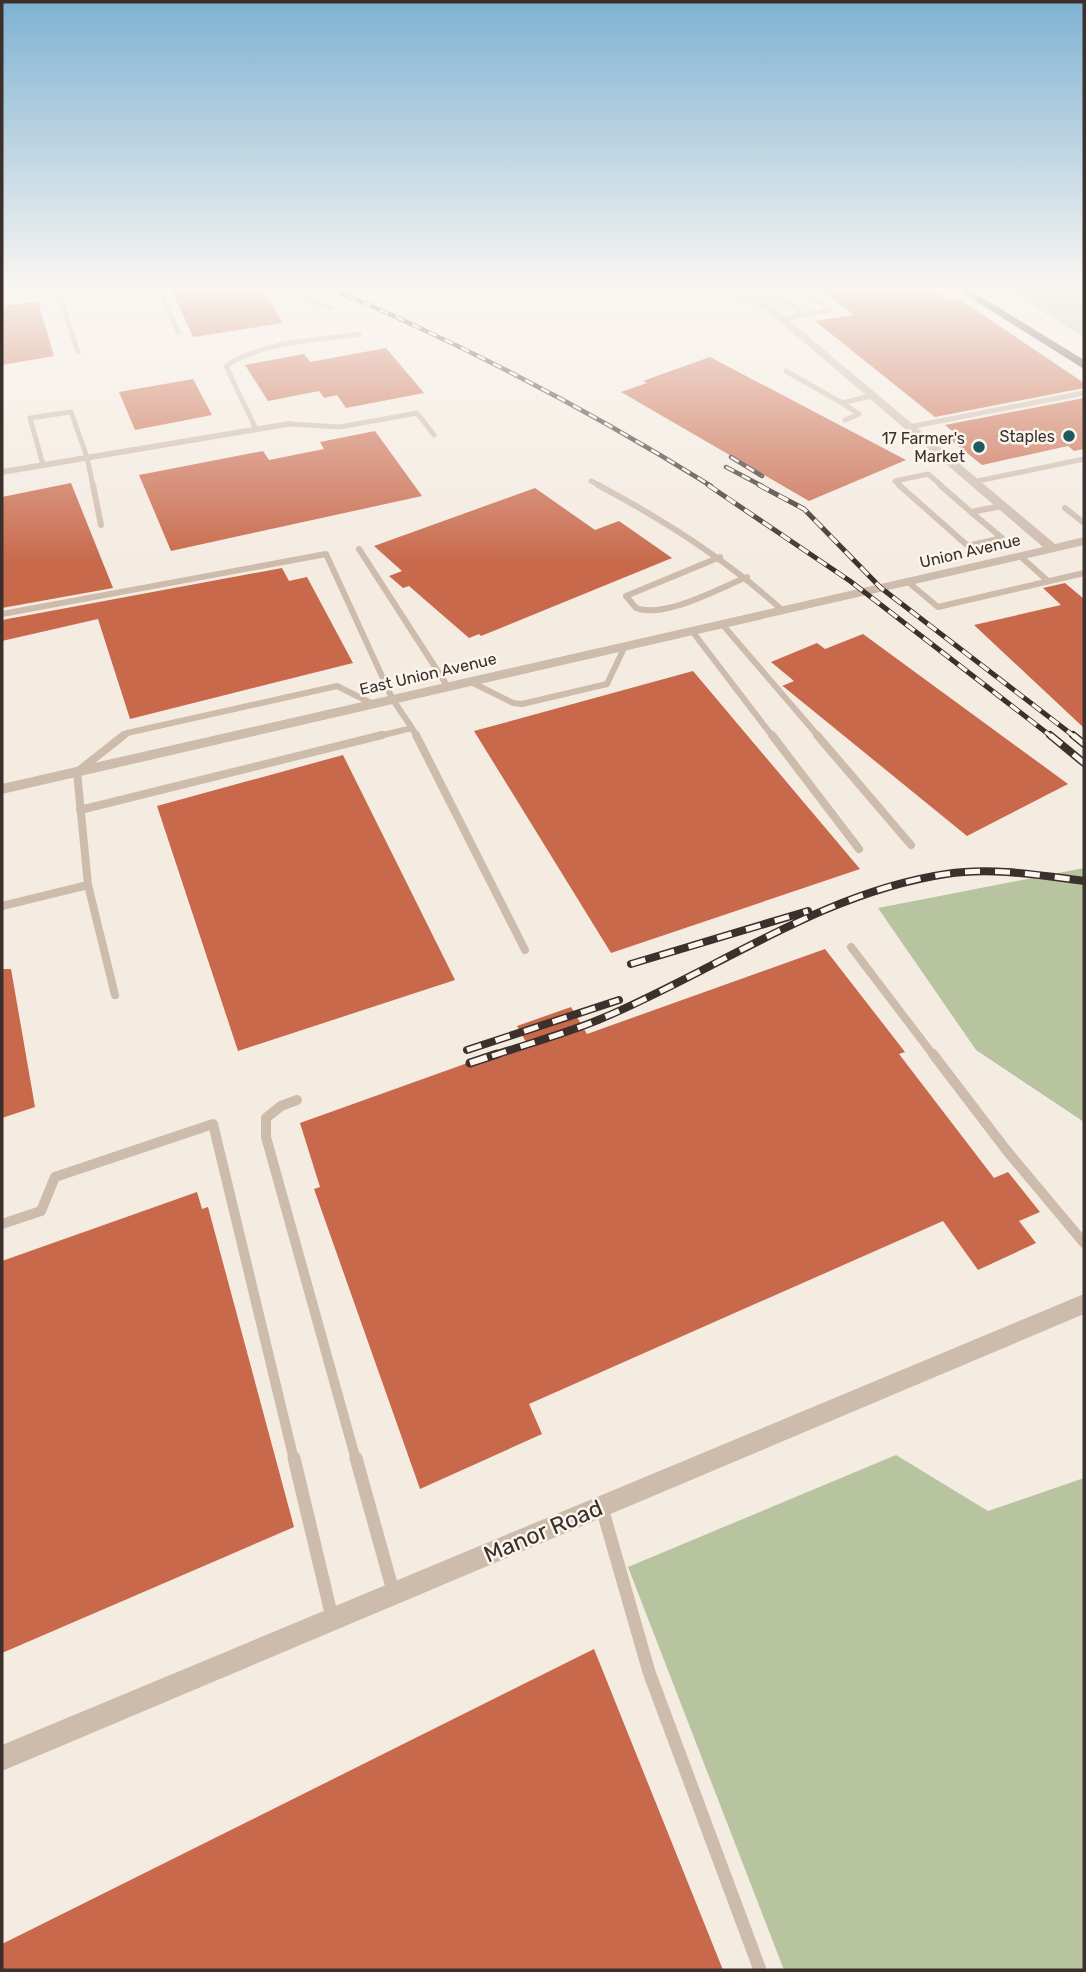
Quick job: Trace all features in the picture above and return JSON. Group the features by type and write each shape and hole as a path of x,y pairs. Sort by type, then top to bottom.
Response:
{"street":[{"path":"852,380 1054,549"},
{"path":"2,472 289,424"},
{"name":"Union Avenue","path":"863,592 1084,541"},
{"name":"East Union Avenue","path":"2,789 863,592"},
{"name":"Manor Road","path":"2,1758 1084,1304"}],"lane":[{"path":"233,380 256,429"},
{"path":"802,380 859,414 845,420"},
{"path":"909,427 1084,393"},
{"path":"842,403 871,396"},
{"path":"43,465 30,418 71,412 87,457 101,525"},
{"path":"289,424 340,427 417,413 434,435"},
{"path":"973,482 1084,459"},
{"path":"928,474 971,512 1002,538 968,546 895,481 928,474"},
{"path":"591,481 684,532 747,577 782,610"},
{"path":"971,512 1002,506"},
{"path":"1065,508 1084,523"},
{"path":"359,549 448,687"},
{"path":"2,614 326,554 393,700 412,729 525,950"},
{"path":"1020,556 1048,581"},
{"path":"720,558 633,591 626,596 627,600 637,609 654,611 747,577"},
{"path":"908,582 938,607 1084,573"},
{"path":"722,624 911,845"},
{"path":"692,631 859,849"},
{"path":"471,682 522,704 607,684 625,646"},
{"path":"115,995 88,885 77,772 127,733 337,686 373,704"},
{"path":"80,810 412,729"},
{"path":"2,906 88,885"},
{"path":"851,947 1006,1151 1026,1171 1084,1243"},
{"path":"297,1100 281,1106 266,1118 266,1137 394,1593"},
{"path":"2,1224 41,1211 55,1177 213,1124 332,1619"},
{"path":"601,1506 649,1672 760,1970"}],"green space":[{"path":"1084,868 1084,1122 976,1050 878,908"},
{"path":"896,1455 988,1511 1084,1478 1084,1970 784,1970 628,1567"}],"building":[{"path":"194,380 212,415 135,430 119,392"},
{"path":"255,380 413,380 424,393 346,408 337,395 324,398 319,391 268,401"},
{"path":"754,380 906,460 809,501 621,392 647,383 643,381"},
{"path":"889,380 1080,380 1084,383 1084,388 935,417"},
{"path":"1084,398 1084,449 1074,451 1068,446 982,465 947,437 957,435 945,425"},
{"path":"375,431 422,496 171,551 139,475 263,451 269,460 324,449 320,442"},
{"path":"71,483 113,588 2,608 2,497"},
{"path":"535,488 595,530 619,521 672,558 481,636 479,634 469,638 409,586 403,588 389,576 402,571 374,546"},
{"path":"282,568 289,581 307,577 353,663 130,719 98,619 2,641 2,620"},
{"path":"1065,583 1084,599 1084,728 974,625 1061,605 1043,588"},
{"path":"863,634 1068,784 967,836 782,686 794,681 771,662 817,643 825,649"},
{"path":"693,671 860,869 611,953 474,731"},
{"path":"343,755 455,980 238,1051 157,806"},
{"path":"825,949 905,1052 899,1054 994,1178 1008,1172 1040,1212 1019,1221 1036,1243 978,1270 943,1221 529,1404 542,1434 420,1489 314,1189 320,1187 300,1123 526,1042 517,1026 571,1007 587,1034"},
{"path":"2,969 11,969 35,1107 2,1118"},
{"path":"197,1192 202,1209 208,1207 294,1527 2,1653 2,1261"},
{"path":"594,1649 723,1970 2,1970 2,1944"}],"railway":[{"path":"524,380 619,431 711,486"},
{"path":"731,457 762,476"},
{"path":"726,467 762,486"},
{"path":"708,485 850,581 1052,737"},
{"path":"759,485 804,509 881,588 1075,737"},
{"path":"1050,735 1084,763"},
{"path":"1073,735 1084,744"},
{"path":"492,1056 598,1020 811,916 900,884 946,874 981,871 1084,881"},
{"path":"631,964 808,911"},
{"path":"467,1050 619,1000"},
{"path":"470,1063 497,1054"}],"place":[{"name":"Staples","path":"1069,436"},
{"name":"17 Farmer's Market","path":"979,447"}]}
